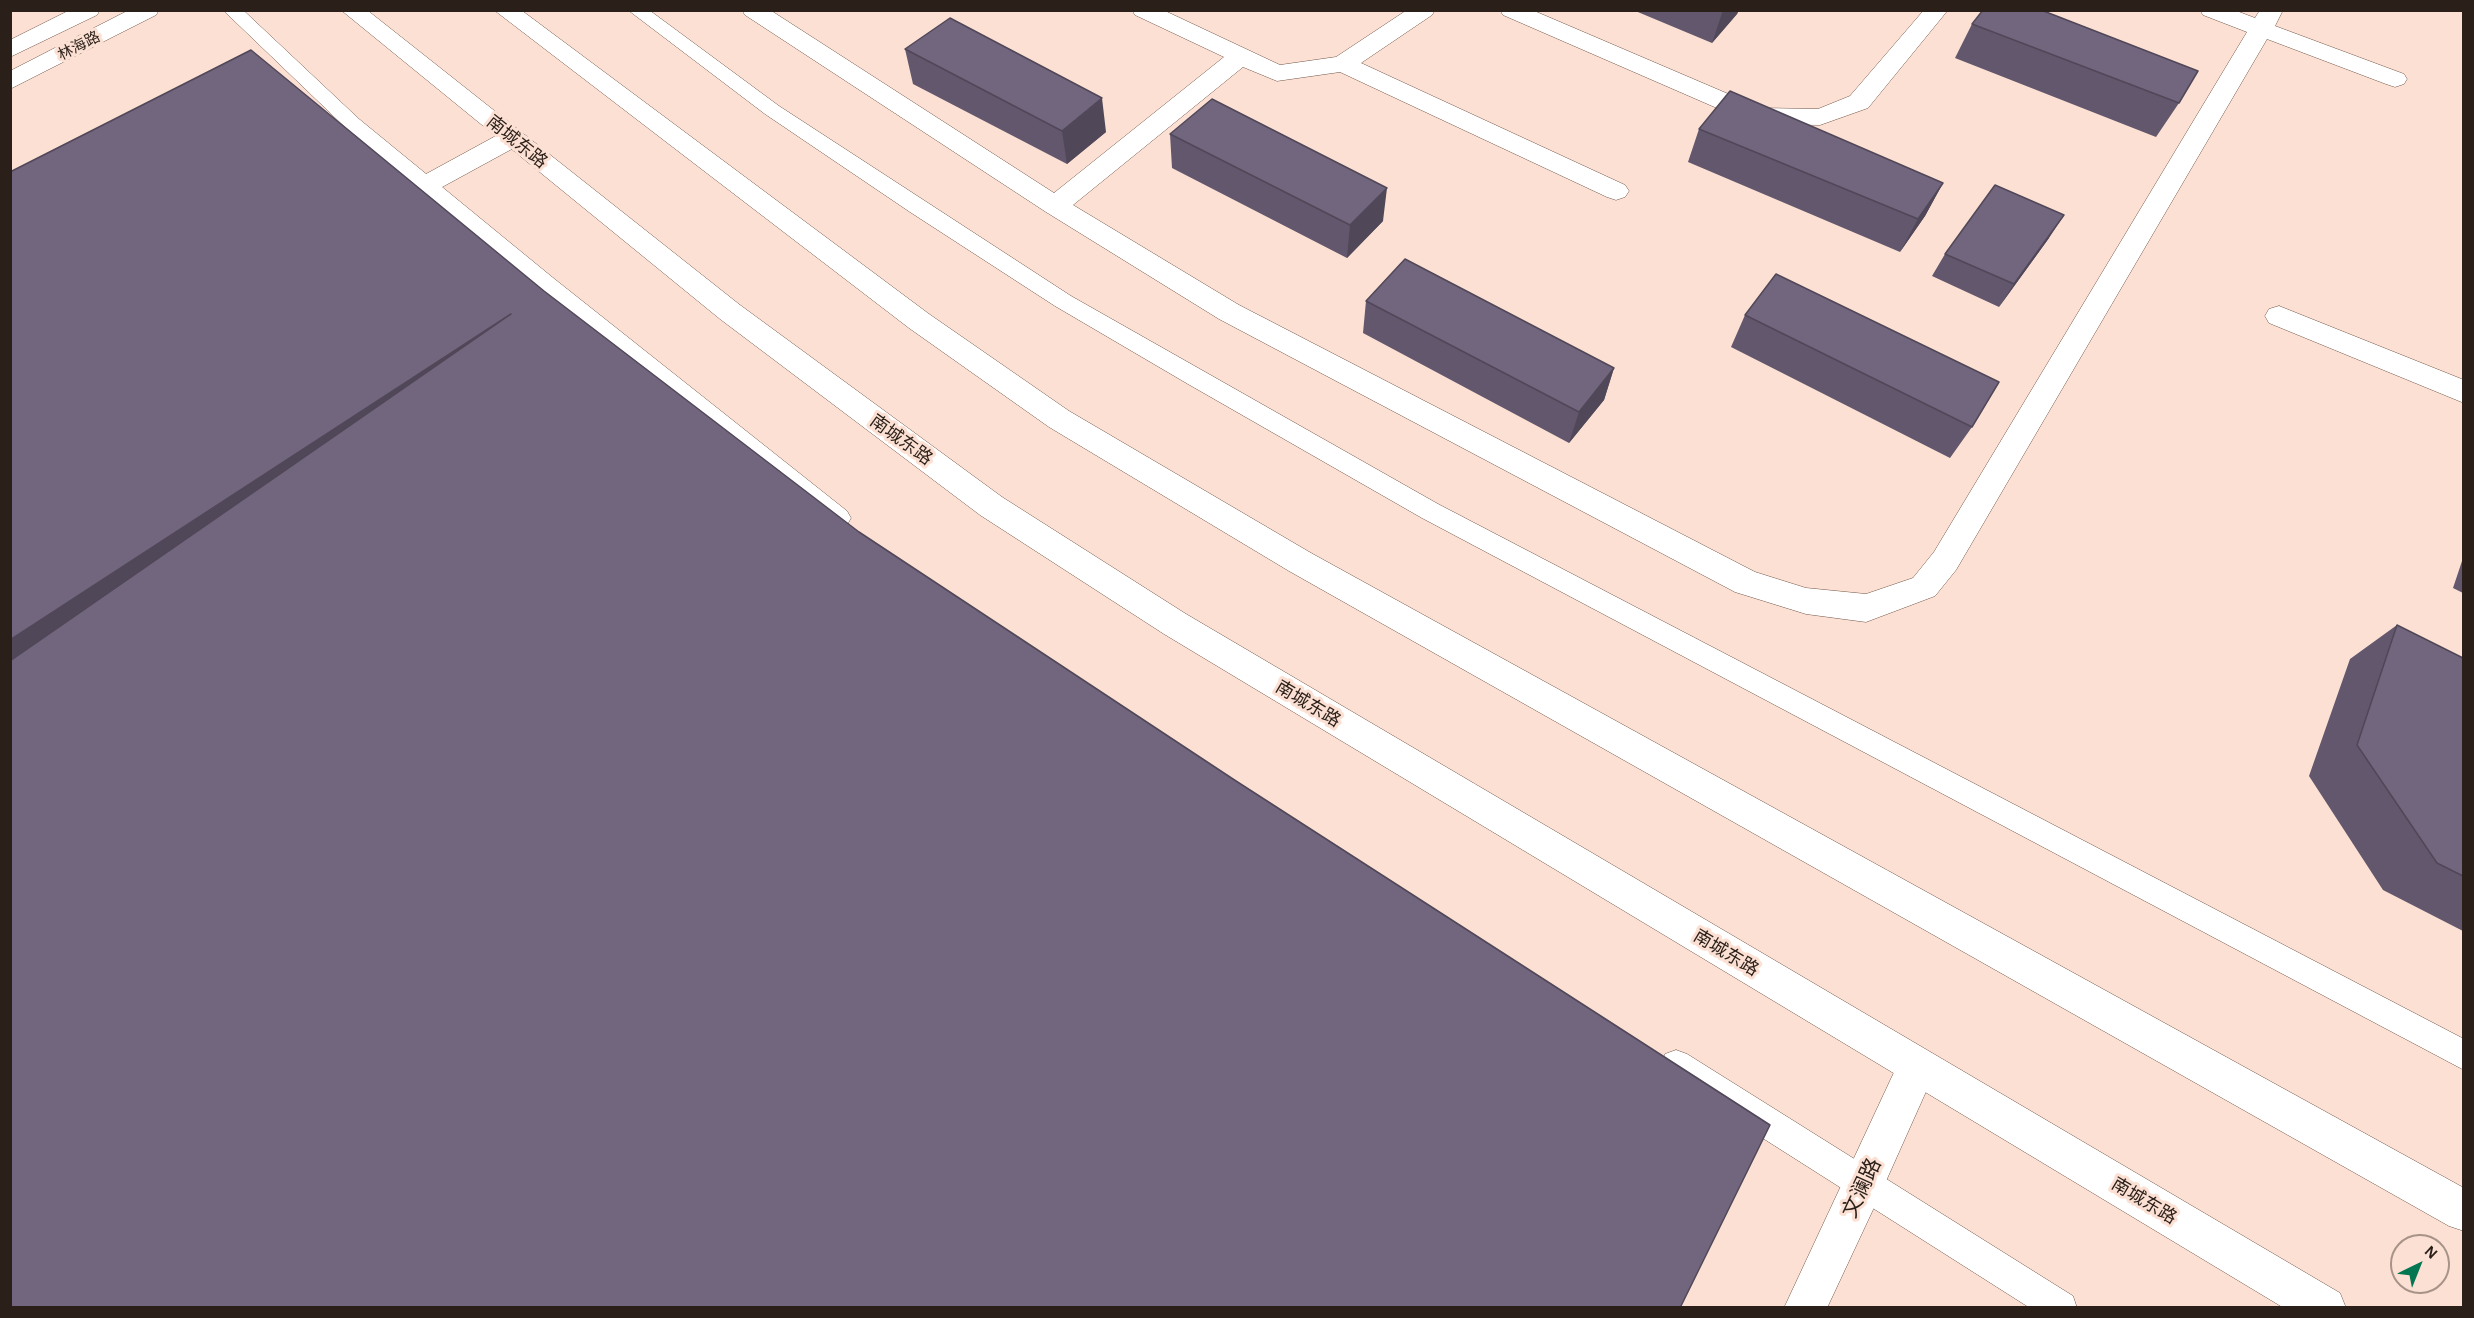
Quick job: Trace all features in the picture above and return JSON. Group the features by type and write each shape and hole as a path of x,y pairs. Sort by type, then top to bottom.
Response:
{"street":[{"name":"林海路","path":"10,50 89,10"},
{"name":"林海路","path":"10,81 148,10"},
{"name":"南城东路","path":"352,10 730,312 991,506 1175,624 2325,1308"},
{"path":"505,10 919,321 1059,419 1300,562 2463,1210"},
{"path":"753,10 1055,206 1229,312 1746,584 1806,600 1866,608 1924,587 1945,561 2266,20"},
{"path":"1143,10 1277,73 1343,64 1424,10"},
{"path":"1511,10 1758,116 1820,117 1859,102 1936,10"},
{"path":"2211,10 2266,20 2395,79"},
{"path":"1055,206 1241,56"},
{"path":"1343,64 1616,191"},
{"path":"356,223 512,138"},
{"path":"2279,315 2463,392"},
{"name":"文澜路","path":"1805,1308 1917,1067"}],"lane":[{"path":"232,10 352,123 854,530"},
{"path":"637,10 772,110 917,207 1064,301 1206,384 1440,516 2463,1055"},
{"path":"1652,1050 2061,1308"}],"building":[{"path":"1983,10 2041,10 2198,71 2179,103 1972,24"},
{"path":"950,18 1102,98 1062,131 905,49"},
{"path":"251,50 544,291 859,532 1236,781 1770,1125 1680,1308 10,1308 10,661 511,314 10,640 10,172"},
{"path":"1730,91 1943,183 1918,219 1699,129"},
{"path":"1212,99 1387,188 1350,225 1170,134"},
{"path":"1995,185 2064,215 2014,284 1945,254"},
{"path":"1405,259 1614,368 1579,412 1366,301"},
{"path":"1776,274 1999,382 1972,427 1745,315"},
{"path":"2397,625 2463,658 2463,876 2437,863 2357,745"}]}
